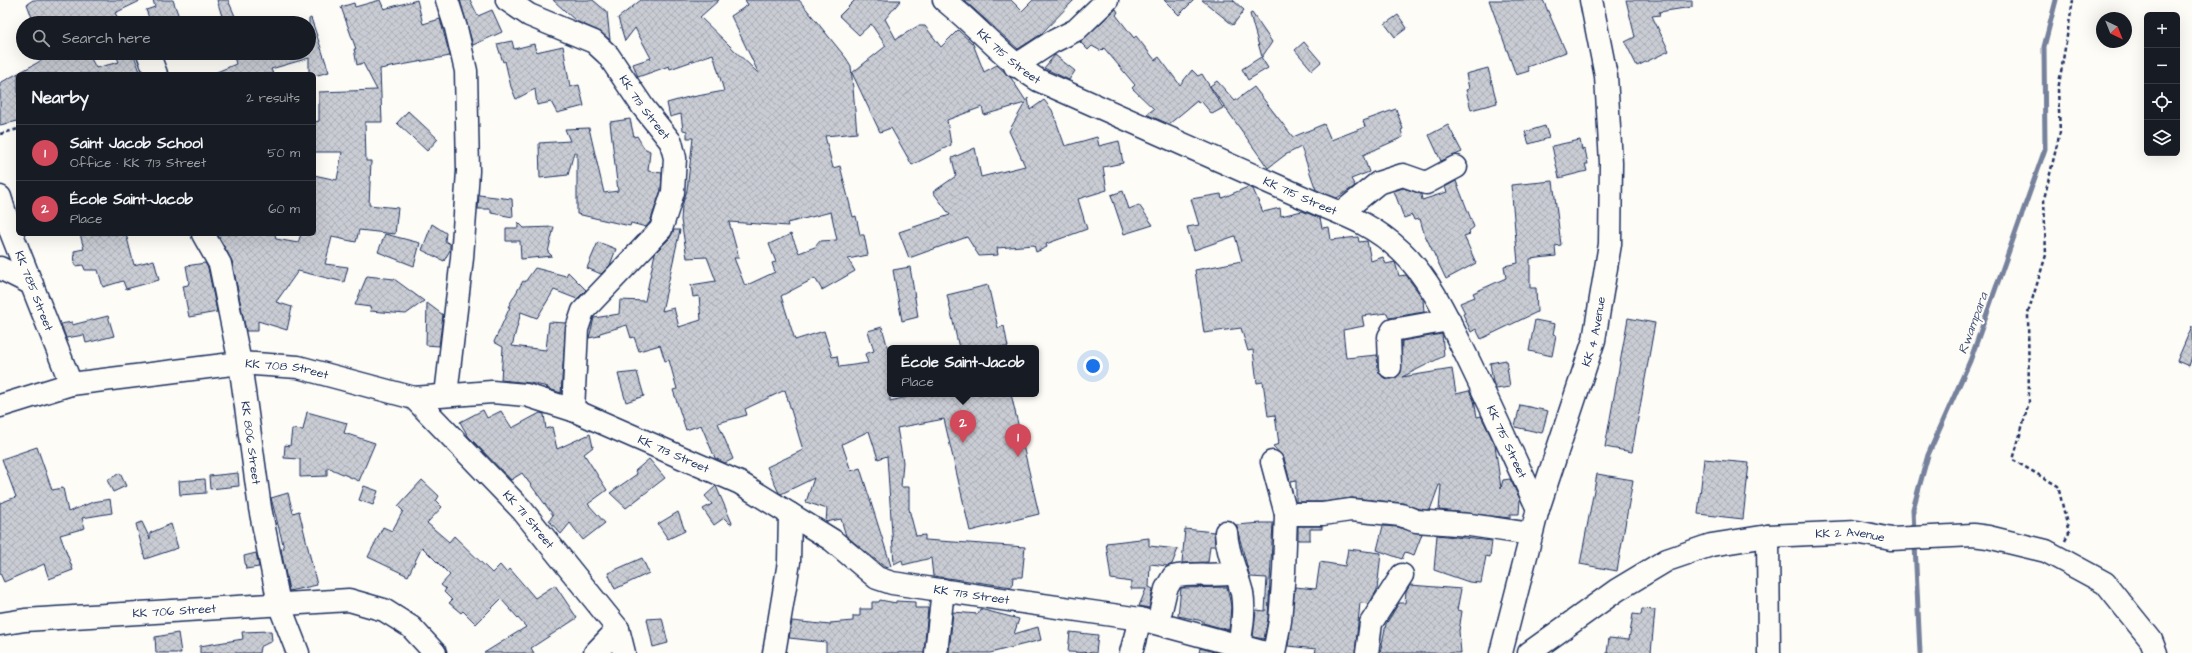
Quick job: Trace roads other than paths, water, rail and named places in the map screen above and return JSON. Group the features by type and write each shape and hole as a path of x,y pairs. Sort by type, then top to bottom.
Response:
{"street":[{"path":"446,395 462,258 468,172 466,71 456,28 447,0"},
{"name":"KK 713 Street","path":"507,0 529,15 594,42 608,54 643,107 671,142 675,158 673,192 661,229 583,311 577,329 573,410 740,483 832,540 864,569 877,578 892,583 1149,621 1266,653"},
{"name":"KK 715 Street","path":"944,0 964,16 1015,66 1038,80 1341,213 1358,219 1401,251 1423,276 1448,320 1495,414 1538,509"},
{"path":"1015,66 1052,42 1076,30 1107,0"},
{"name":"KK 4 Avenue","path":"1501,653 1538,509 1594,340 1610,244 1611,163 1606,76 1591,0"},
{"path":"151,60 155,72"},
{"path":"1341,213 1378,183 1403,175 1426,183 1456,167"},
{"name":"KK 785 Street","path":"0,196 11,232 71,384"},
{"name":"KK 806 Street","path":"204,236 220,264 240,363 260,508 279,604 298,653"},
{"path":"0,268 32,284"},
{"path":"1390,367 1389,337 1393,330 1448,320"},
{"name":"KK 708 Street","path":"0,406 71,384 240,363 298,367 414,398 492,392 526,395 573,410"},
{"name":"KK 711 Street","path":"414,398 522,510 618,629 624,653"},
{"path":"1272,462 1286,514 1280,621 1274,653"},
{"path":"1286,514 1323,514 1351,510 1401,515 1416,521 1470,525 1531,534"},
{"path":"774,653 788,562 790,514"},
{"path":"1226,532 1227,546 1242,593 1244,620 1239,646"},
{"name":"KK 2 Avenue","path":"1529,653 1617,590 1667,560 1711,545 1768,536 1857,532 1890,539 1973,536 1988,537 2046,551 2105,583 2151,640 2156,653"},
{"path":"1768,536 1769,653"},
{"path":"1131,653 1173,577 1183,575 1223,576 1235,573"},
{"path":"1367,653 1371,623 1402,575"},
{"path":"936,653 943,590"},
{"name":"KK 706 Street","path":"0,624 25,620 349,600 384,610 411,627 435,653"},
{"path":"595,653 618,629"}],"waterway":[{"name":"Rwampara","path":"1914,534 1913,509 1928,455 1970,361 2045,149 2044,47 2056,0"},
{"name":"Rwampara","path":"1915,544 1920,653"}],"place":[{"name":"École Saint-Jacob","path":"963,443"},
{"name":"Saint Jacob School","path":"1018,457"}]}
